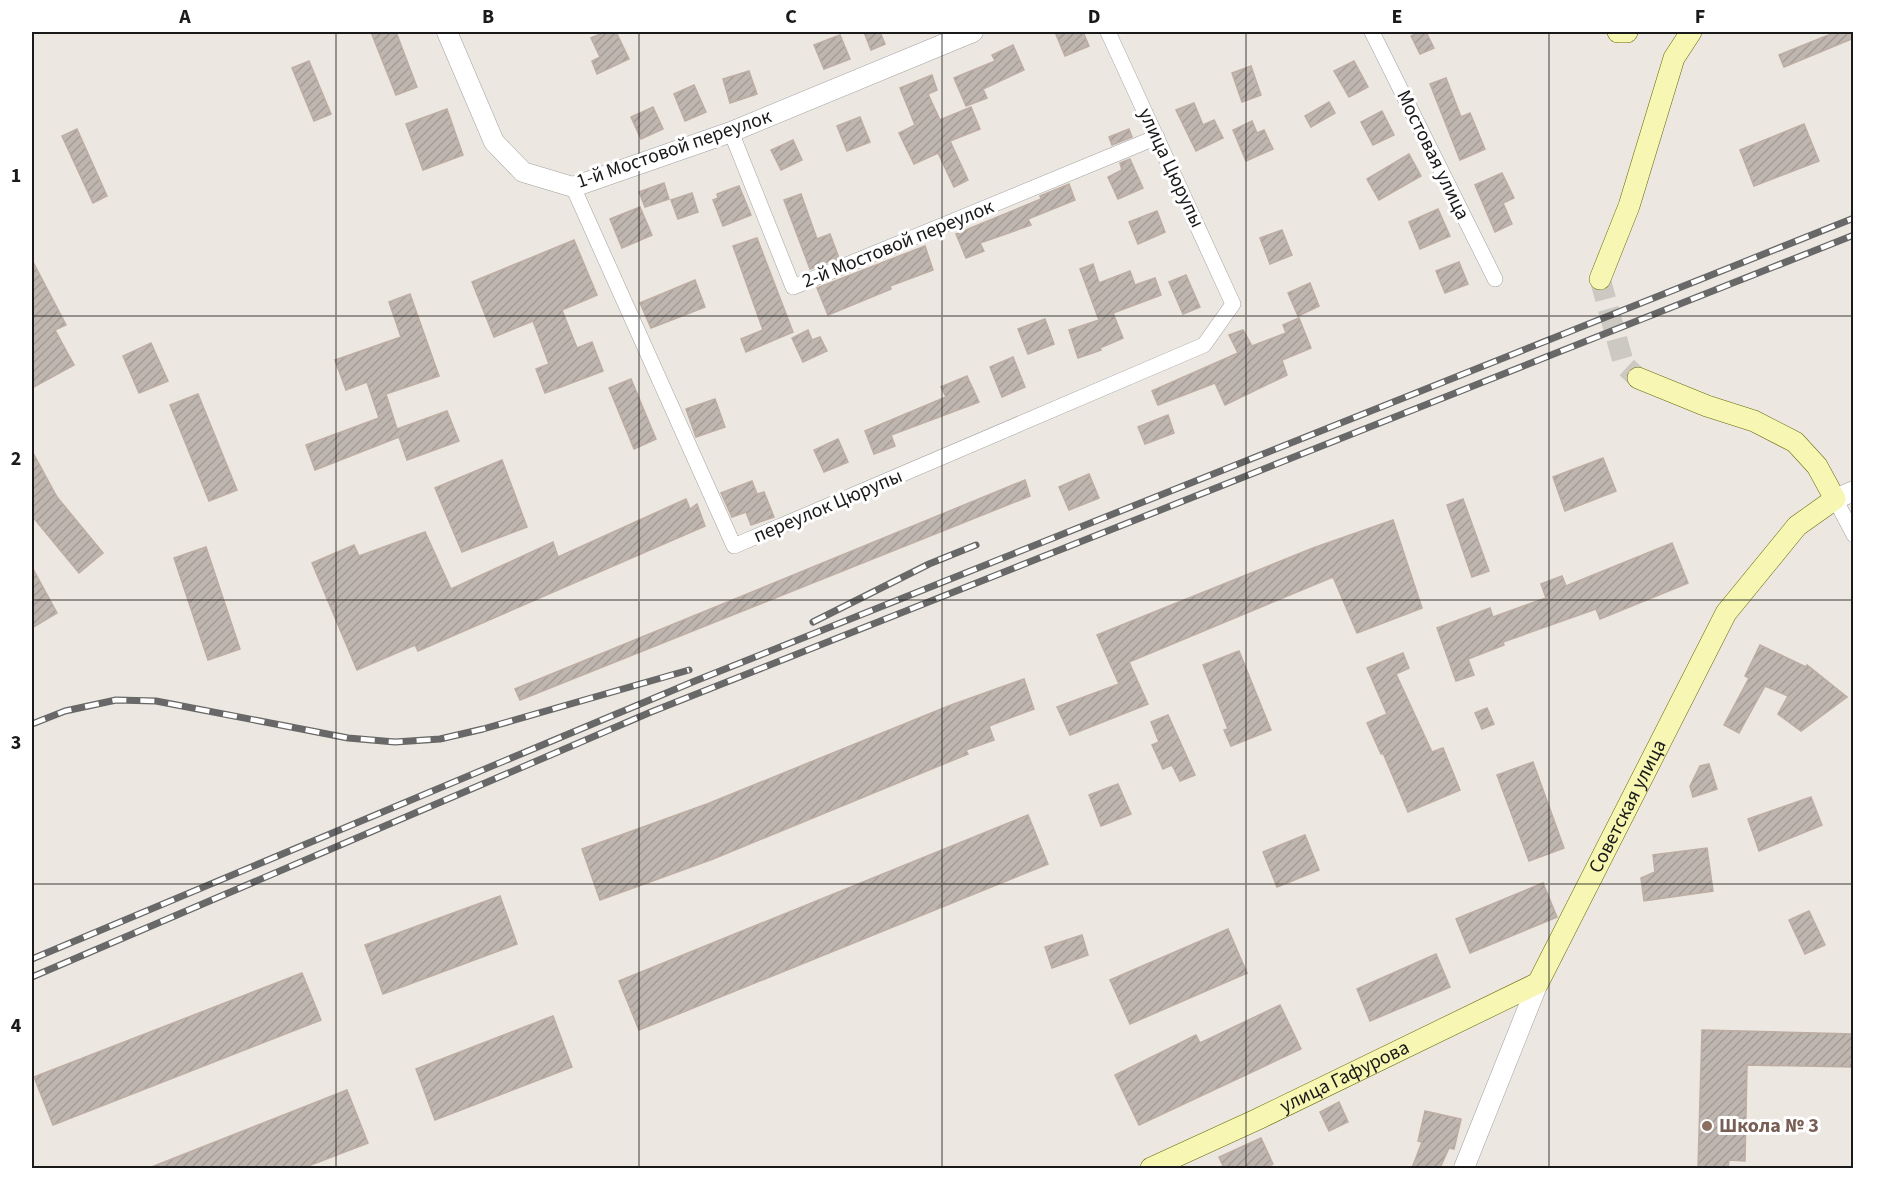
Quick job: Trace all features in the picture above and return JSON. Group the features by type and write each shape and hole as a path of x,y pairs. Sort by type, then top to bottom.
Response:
{"main road":[{"path":"1618,32 1627,32"},
{"path":"1599,279 1629,206 1674,58 1691,32"},
{"path":"1638,378 1707,406 1754,421 1796,442 1844,495"},
{"name":"Советская улица","path":"1538,983 1726,613 1797,526 1844,495"},
{"name":"улица Гафурова","path":"1151,1168 1538,983"}],"street":[{"name":"1-й Мостовой переулок","path":"447,32 494,142 523,172 573,187 731,132 973,32"},
{"name":"улица Цюрупы","path":"1108,32 1233,304"},
{"name":"Мостовая улица","path":"1371,32 1495,279"},
{"name":"2-й Мостовой переулок","path":"731,132 793,287 1157,137"},
{"name":"переулок Цюрупы","path":"573,187 734,546 1204,345 1233,304"},
{"path":"1844,495 1854,535"},
{"name":"Советская улица","path":"1464,1168 1538,983"}],"building":[{"path":"371,32 396,32 417,87 396,95"},
{"path":"605,32 616,32 629,59 597,74 592,61 600,57 591,38"},
{"path":"864,32 880,32 885,44 871,50"},
{"path":"1055,32 1083,32 1089,46 1065,56"},
{"path":"1426,32 1434,48 1420,54 1411,36"},
{"path":"1836,32 1854,32 1854,38 1784,67 1779,55"},
{"path":"840,35 850,59 824,69 814,45"},
{"path":"1013,45 1024,70 983,89 987,98 966,106 954,78 995,61 992,55"},
{"path":"309,61 331,114 314,121 292,68"},
{"path":"1354,61 1368,87 1349,97 1334,71"},
{"path":"1251,66 1261,95 1242,102 1232,73"},
{"path":"749,71 757,94 730,103 723,79"},
{"path":"932,75 937,90 928,94 940,120 971,107 980,129 950,141 968,180 954,187 938,153 914,164 899,133 915,125 900,88"},
{"path":"1446,78 1461,117 1470,113 1485,149 1460,160 1430,84"},
{"path":"694,85 706,112 685,121 674,94"},
{"path":"1329,102 1335,113 1311,127 1305,116"},
{"path":"1194,103 1203,125 1214,120 1223,138 1196,151 1176,110"},
{"path":"653,107 663,129 641,139 631,117"},
{"path":"447,109 463,155 423,170 406,124"},
{"path":"1382,111 1394,135 1373,145 1361,122"},
{"path":"860,117 870,142 847,151 837,126"},
{"path":"1252,121 1257,133 1264,130 1273,149 1246,161 1233,130"},
{"path":"1804,124 1819,161 1754,186 1740,150"},
{"path":"77,129 107,196 93,203 62,136"},
{"path":"1129,129 1132,137 1112,145 1109,137"},
{"path":"793,140 802,160 781,170 771,150"},
{"path":"1409,154 1421,176 1379,200 1367,179"},
{"path":"1130,159 1143,188 1118,199 1108,177 1122,170 1120,163"},
{"path":"1502,173 1514,198 1503,203 1512,224 1495,232 1475,185"},
{"path":"664,183 669,199 645,207 639,192"},
{"path":"1069,184 1075,200 1028,219 1031,225 980,243 984,251 966,258 956,234 1041,199 1040,196"},
{"path":"739,186 751,215 723,226 713,200 718,198 717,194"},
{"path":"692,193 698,212 678,219 671,200"},
{"path":"801,194 817,239 830,234 839,258 810,269 784,200"},
{"path":"640,207 652,235 622,248 610,219"},
{"path":"1438,209 1450,236 1420,249 1409,222"},
{"path":"1157,211 1165,232 1138,244 1129,222"},
{"path":"1282,230 1292,255 1270,264 1260,238"},
{"path":"757,238 793,332 746,352 741,339 763,330 733,246"},
{"path":"574,240 597,295 562,310 577,348 592,342 603,371 545,393 536,369 549,364 533,321 494,337 472,282"},
{"path":"925,246 933,270 890,286 891,289 828,315 817,288"},
{"path":"32,260 66,325 55,330 74,365 32,388"},
{"path":"1459,262 1468,284 1445,293 1436,271"},
{"path":"1093,264 1099,283 1130,271 1135,285 1155,278 1161,295 1113,313 1123,338 1100,348 1101,350 1078,358 1069,330 1099,320 1080,269"},
{"path":"1186,275 1200,307 1183,314 1169,282"},
{"path":"695,280 705,307 651,328 640,303"},
{"path":"1310,283 1319,306 1298,316 1288,293"},
{"path":"410,294 439,376 386,394 397,429 447,411 459,441 407,460 399,437 315,470 306,445 379,418 367,382 346,390 335,360 401,337 389,302"},
{"path":"1299,318 1311,348 1282,360 1287,375 1225,405 1215,383 1158,405 1152,391 1238,353 1229,335 1243,330 1252,346 1286,333 1283,325"},
{"path":"1045,319 1054,344 1028,354 1018,329"},
{"path":"808,330 812,340 820,337 827,351 803,362 792,338"},
{"path":"151,343 168,381 139,393 123,356"},
{"path":"1013,357 1025,387 1002,397 990,367"},
{"path":"967,376 979,402 891,435 895,446 874,454 865,431 946,397 941,387"},
{"path":"631,379 656,439 634,449 609,388"},
{"path":"198,394 237,490 209,501 170,405"},
{"path":"715,399 725,427 696,437 686,409"},
{"path":"1168,415 1174,433 1145,444 1138,427"},
{"path":"838,439 848,462 824,472 814,450"},
{"path":"32,451 57,497 103,553 79,573 32,516"},
{"path":"1603,458 1616,491 1565,511 1553,477"},
{"path":"502,460 527,527 462,552 435,488"},
{"path":"1089,474 1099,498 1069,510 1059,487"},
{"path":"1025,480 1030,496 520,700 515,689"},
{"path":"752,481 757,494 764,492 774,517 751,525 746,512 732,517 721,493"},
{"path":"686,499 690,509 697,504 705,526 418,651 415,645 357,670 312,563 354,545 359,556 425,532 451,589 553,542 558,557"},
{"path":"1463,499 1489,571 1472,577 1447,505"},
{"path":"1393,520 1422,608 1357,633 1333,577 1129,662 1148,704 1070,735 1057,707 1119,684 1097,635 1313,548"},
{"path":"1672,543 1688,583 1600,619 1596,609 1503,642 1504,645 1468,659 1474,675 1456,681 1437,628 1490,608 1493,617 1546,598 1541,584 1562,576 1566,586"},
{"path":"206,547 240,649 208,660 174,558"},
{"path":"32,567 57,613 32,628"},
{"path":"1760,645 1806,667 1807,665 1847,697 1801,731 1778,714 1788,696 1765,686 1739,733 1724,725 1749,678 1745,676"},
{"path":"1239,651 1271,730 1231,746 1224,730 1228,729 1203,665"},
{"path":"1403,653 1409,668 1396,674 1432,752 1443,748 1460,790 1408,812 1383,753 1381,754 1367,723 1387,714 1367,668"},
{"path":"1024,679 1034,709 989,726 994,740 966,750 968,754 713,859 600,900 582,849 707,804 951,705"},
{"path":"1487,708 1494,724 1482,729 1475,713"},
{"path":"1168,715 1195,775 1180,781 1172,765 1163,769 1152,745 1159,742 1151,722"},
{"path":"1533,762 1564,848 1529,861 1497,775"},
{"path":"1709,764 1717,789 1693,797 1690,786 1700,766"},
{"path":"1118,784 1131,814 1101,826 1089,795"},
{"path":"1811,797 1822,825 1759,851 1748,819"},
{"path":"1028,815 1048,864 639,1030 619,981"},
{"path":"1305,835 1319,870 1277,887 1263,852"},
{"path":"1707,848 1713,891 1644,901 1641,878 1655,872 1653,855"},
{"path":"1543,883 1557,917 1470,953 1456,919"},
{"path":"500,896 517,944 383,994 365,945"},
{"path":"1809,911 1825,945 1805,954 1789,920"},
{"path":"1228,929 1247,973 1130,1024 1110,980"},
{"path":"1082,935 1088,955 1052,968 1045,947"},
{"path":"1436,954 1450,987 1370,1021 1357,989"},
{"path":"302,973 321,1020 53,1125 34,1077"},
{"path":"1280,1005 1301,1049 1139,1125 1115,1075 1196,1035 1200,1043"},
{"path":"553,1016 572,1067 435,1120 416,1069"},
{"path":"1702,1030 1853,1034 1852,1067 1747,1065 1745,1161 1729,1160 1728,1168 1698,1168"},
{"path":"347,1090 368,1143 303,1168 149,1168"},
{"path":"1339,1102 1348,1122 1329,1131 1320,1112"},
{"path":"1425,1111 1461,1119 1454,1149 1449,1148 1440,1168 1412,1168 1422,1142 1418,1141"},
{"path":"1261,1138 1273,1164 1264,1168 1224,1168 1219,1157"}],"tunnel":[{"path":"1600,279 1624,365 1638,378"}],"railway":[{"path":"32,959 695,681 1854,218"},
{"path":"32,977 651,712 1854,235"},
{"path":"813,622 929,564 976,545"},
{"path":"32,724 65,711 116,700 156,701 348,738 395,742 440,739 483,729 689,670"}],"place":[{"name":"Школа № 3","path":"1707,1126"}]}
